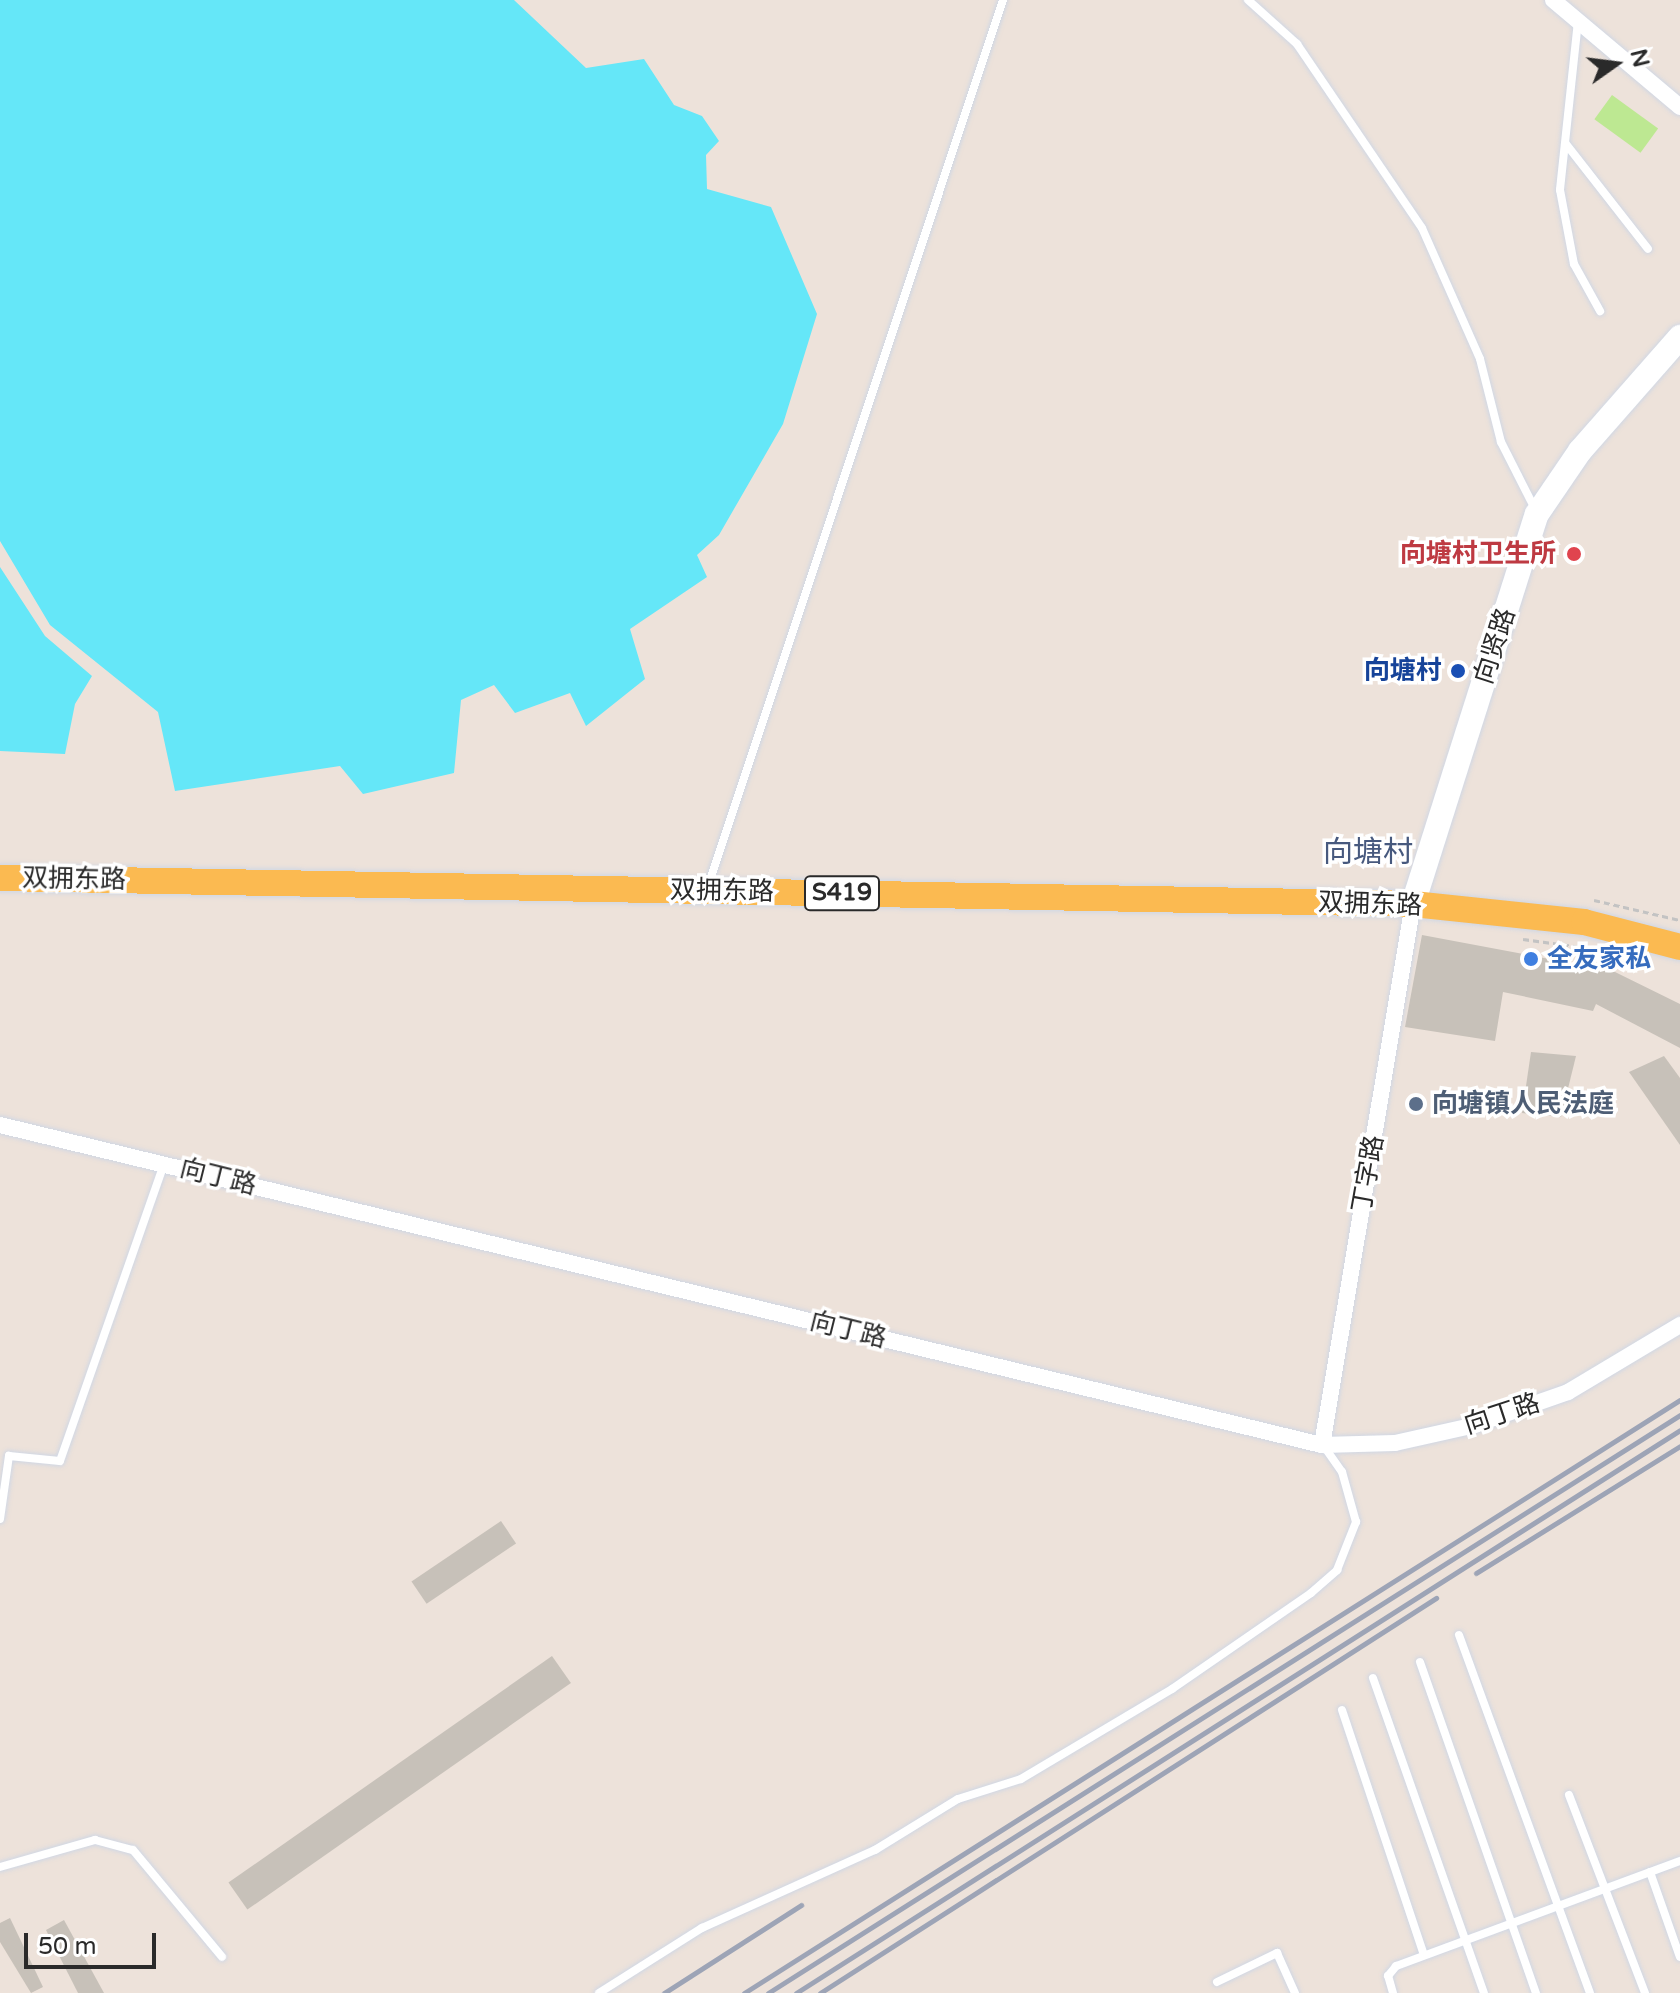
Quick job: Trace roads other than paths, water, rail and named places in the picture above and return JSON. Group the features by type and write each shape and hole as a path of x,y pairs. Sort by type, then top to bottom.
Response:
{"main road":[{"name":"双拥东路","path":"0,878 1413,904 1584,922 1680,947"}],"street":[{"path":"1553,0 1680,107"},
{"name":"向贤路","path":"1413,904 1537,514 1580,451 1680,337"},
{"name":"丁字路","path":"1322,1445 1413,904"},
{"name":"向丁路","path":"0,1125 1322,1445 1395,1443 1471,1426 1568,1392 1680,1325"}],"lane":[{"path":"706,891 1003,0"},
{"path":"1248,0 1297,44 1422,228 1480,359 1501,442 1537,514"},
{"path":"1578,20 1565,142 1564,228 1600,311"},
{"path":"1565,142 1648,249"},
{"path":"0,1519 9,1456 60,1461 164,1164"},
{"path":"599,1993 702,1928 875,1850 958,1799 1021,1779 1172,1689 1311,1593 1337,1570 1356,1522 1342,1472 1322,1445"},
{"path":"1459,1635 1553,1908 1590,1993"},
{"path":"1420,1662 1536,1993"},
{"path":"1373,1678 1484,1993"},
{"path":"1342,1710 1424,1955"},
{"path":"1569,1795 1645,1993"},
{"path":"0,1867 95,1840 133,1850 222,1957"},
{"path":"1393,1993 1388,1976 1424,1955 1680,1861"},
{"path":"1650,1872 1680,1957"},
{"path":"1217,1982 1277,1953 1295,1993"}],"water":[{"path":"0,0 514,0 586,68 644,59 674,105 702,116 719,141 706,155 707,189 771,207 817,314 783,424 719,535 697,555 707,577 630,629 645,679 586,726 570,693 515,713 494,685 461,700 454,773 363,794 340,766 175,791 158,712 50,625 0,541"},
{"path":"0,567 45,636 92,676 75,704 65,754 0,751"}],"railway":[{"path":"744,1993 1680,1400"},
{"path":"768,1993 1680,1415"},
{"path":"796,1993 1680,1430"},
{"path":"1476,1573 1680,1446"},
{"path":"820,1993 1436,1598"},
{"path":"664,1993 801,1905"}],"place":[{"name":"向塘村卫生所","path":"1574,554"},
{"name":"向塘村","path":"1458,671"},
{"name":"全友家私","path":"1531,959"},
{"name":"向塘镇人民法庭","path":"1416,1104"}],"district":[{"name":"向塘村","path":"1368,853"}]}
